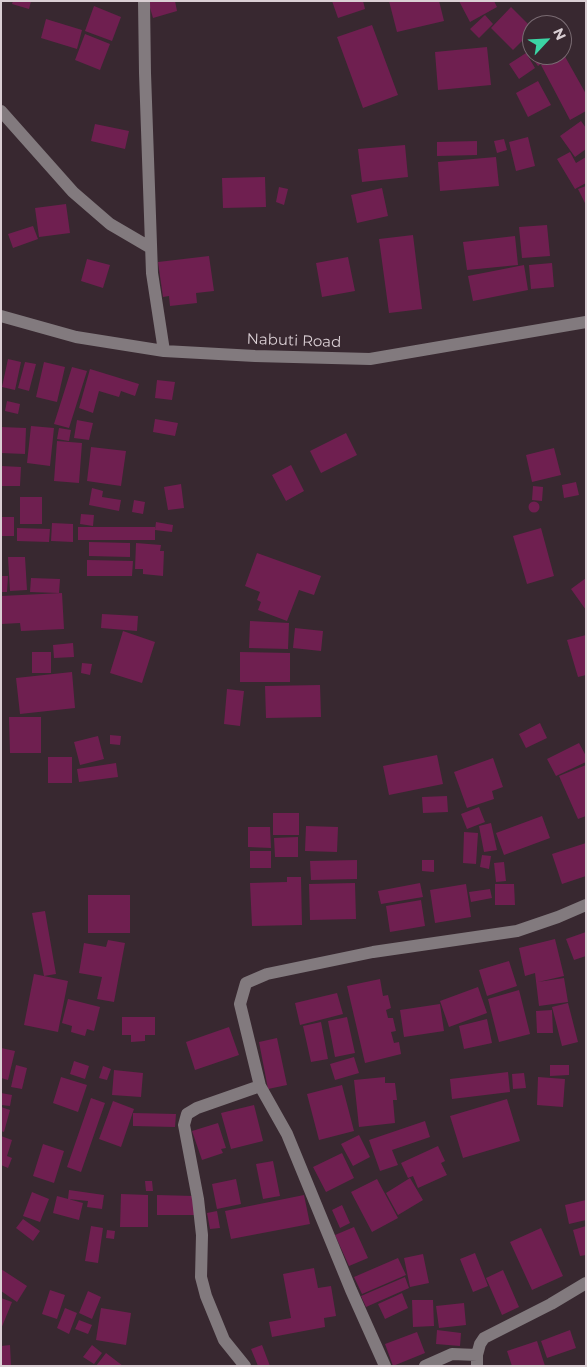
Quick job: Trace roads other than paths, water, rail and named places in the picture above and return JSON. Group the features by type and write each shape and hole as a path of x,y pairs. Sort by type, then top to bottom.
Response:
{"street":[{"path":"144,1 152,273 164,351"},
{"path":"1,111 73,192 110,224 151,248"},
{"name":"Nabuti Road","path":"1,316 76,337 164,351 370,360 586,322"},
{"path":"385,1366 351,1290 287,1134 260,1086 240,1004 246,984 267,974 373,952 517,931 558,918 586,905"},
{"path":"245,1366 224,1340 206,1296 201,1277 202,1235 198,1199 184,1125 187,1114 197,1108 260,1086"},
{"path":"425,1366 452,1354 477,1361 480,1344 484,1338 586,1284"}]}
